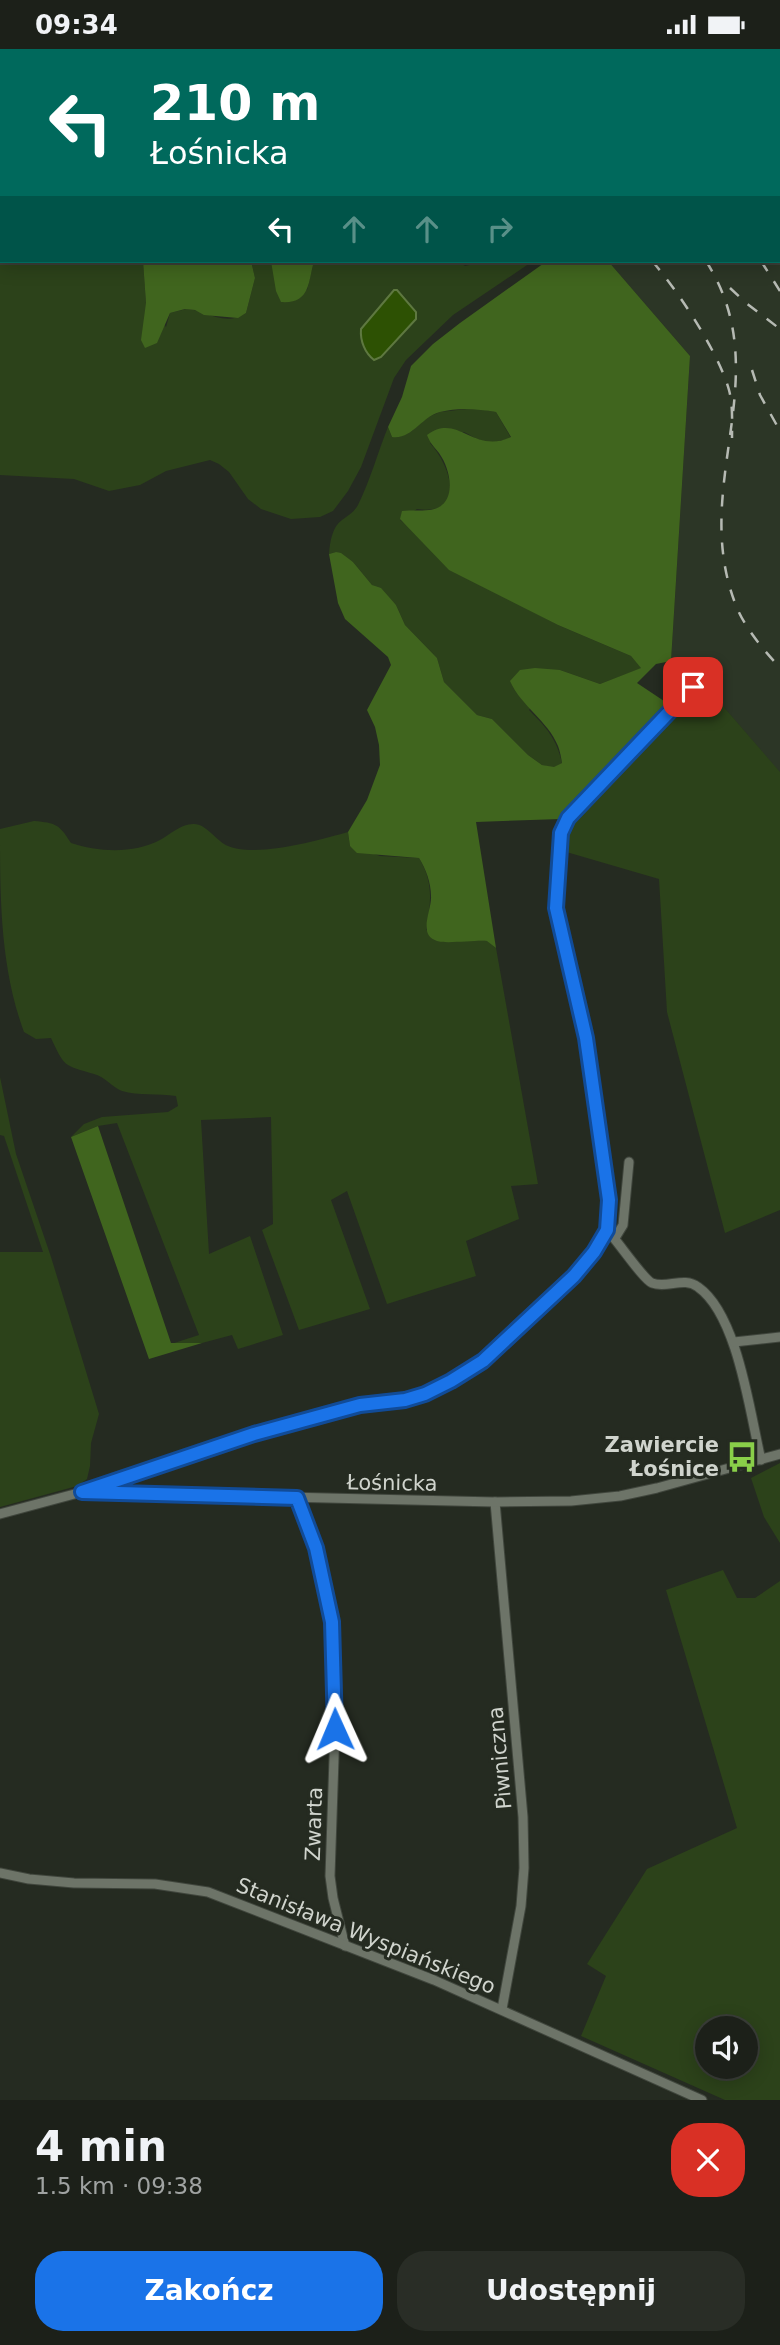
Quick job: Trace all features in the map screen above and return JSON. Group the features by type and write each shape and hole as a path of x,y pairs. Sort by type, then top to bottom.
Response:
{"street":[{"path":"82,1492 254,1434 360,1405 405,1400 425,1394 483,1361 574,1276 594,1252 607,1230 609,1200 586,1038 556,908 561,833 568,818 698,681"},
{"path":"615,1238 622,1224 629,1162"},
{"path":"607,1230 649,1282 661,1285 689,1283 701,1289 722,1318 734,1342 761,1460"},
{"path":"734,1342 780,1337"},
{"name":"Łośnicka","path":"0,1514 82,1492 552,1503 620,1496 780,1454"},
{"name":"Zwarta","path":"297,1498 316,1548 332,1622 335,1729 330,1876 345,1946"},
{"name":"Piwniczna","path":"495,1502 523,1817 524,1868 521,1906 502,2009"},
{"name":"Stanisława Wyspiańskiego","path":"0,1873 29,1879 74,1883 155,1884 208,1892 434,1980 702,2100"}],"shaded area":[{"path":"0,263 143,263 146,303 166,327 170,313 186,309 230,319 246,313 255,278 251,263 272,263 275,276 307,290 314,263 461,263 465,266 478,263 530,263 453,315 406,360 394,378 361,467 333,511 320,517 291,519 261,509 248,499 229,472 210,460 166,471 140,485 109,491 74,479 0,475","holes":["416,319 381,357 362,342"]},
{"path":"143,263 251,263 255,278 246,313 238,318 204,315 185,309 170,313 157,343 145,348 141,340 146,303"},
{"path":"271,263 314,263 309,284 298,300 281,302 276,291"},
{"path":"544,263 610,263 690,356 671,661 656,664 637,683 667,703 561,819 476,822 496,948 487,941 441,942 431,938 427,921 431,891 428,876 419,858 357,853 350,846 348,832 367,800 380,765 375,727 367,710 391,665 388,657 345,619 338,603 329,554 341,553 353,562 372,585 381,588 396,605 405,625 437,658 444,682 477,715 492,719 528,755 542,765 554,767 562,763 554,737 510,681 520,670 560,670 600,684 641,668 631,656 558,625 449,570 400,519 402,511 438,507 445,502 448,495 450,487 447,469 427,435 438,429 448,428 486,441 511,437 496,412 468,409 434,414 405,435 392,437 388,427 402,397 411,366 460,323"},
{"path":"610,263 780,263 780,773 697,676 671,661 690,356"},
{"path":"394,290 397,290 416,312 416,319 381,357 374,360 364,346 361,329"},
{"path":"475,408 496,412 511,438 487,442 464,432 430,443 444,464 450,487 449,497 443,505 433,509 417,509 400,520 488,588 558,625 631,656 642,668 600,684 560,670 529,710 554,740 562,763 554,768 542,765 528,755 492,719 477,715 444,682 437,658 405,625 396,605 372,585 353,562 336,552 329,554 336,527 358,505 388,427 392,437 412,431 423,419 440,412"},
{"path":"697,676 780,772 780,1210 725,1233 667,1012 659,879 563,851 565,833 571,822 697,690"},
{"path":"34,821 56,826 71,843 104,850 150,845 189,824 198,824 228,846 240,849 288,847 348,832 350,846 380,856 419,858 427,876 430,893 426,930 465,940 488,941 496,948 538,1184 511,1186 519,1219 466,1241 476,1276 387,1304 347,1191 331,1200 370,1309 299,1330 262,1230 273,1224 271,1117 201,1120 209,1254 250,1236 283,1335 238,1349 232,1335 202,1343 171,1344 199,1335 117,1123 98,1126 71,1137 84,1124 102,1117 168,1112 178,1106 176,1096 122,1091 98,1075 67,1064 51,1038 36,1039 24,1032 10,982 3,932 0,829"},
{"path":"0,1077 16,1154 99,1414 91,1443 87,1479 77,1486 0,1507 0,1252 43,1252 4,1136 0,1135"},
{"path":"98,1126 171,1343 202,1343 149,1359 71,1137"},
{"path":"780,1463 780,1543 764,1517 751,1478"},
{"path":"723,1570 737,1598 755,1598 780,1581 780,2100 725,2100 581,2036 606,1976 587,1964 647,1869 737,1828 666,1590"}],"railway":[{"path":"654,263 685,304 724,375 730,396 732,438"},
{"path":"707,263 727,304 735,347 735,390 721,519 724,563 741,616 756,640 780,668"},
{"path":"762,263 780,291"},
{"path":"730,288 780,329"},
{"path":"752,370 760,395 780,431"}],"place":[{"name":"Zawiercie Łośnice","path":"742,1457"}],"route":[{"path":"335,1729 332,1622 316,1548 297,1498 82,1492 254,1434 360,1405 405,1400 425,1394 483,1361 542,1303 574,1276 594,1252 607,1230 609,1200 586,1038 555,901 561,833 568,818 693,687"}]}
